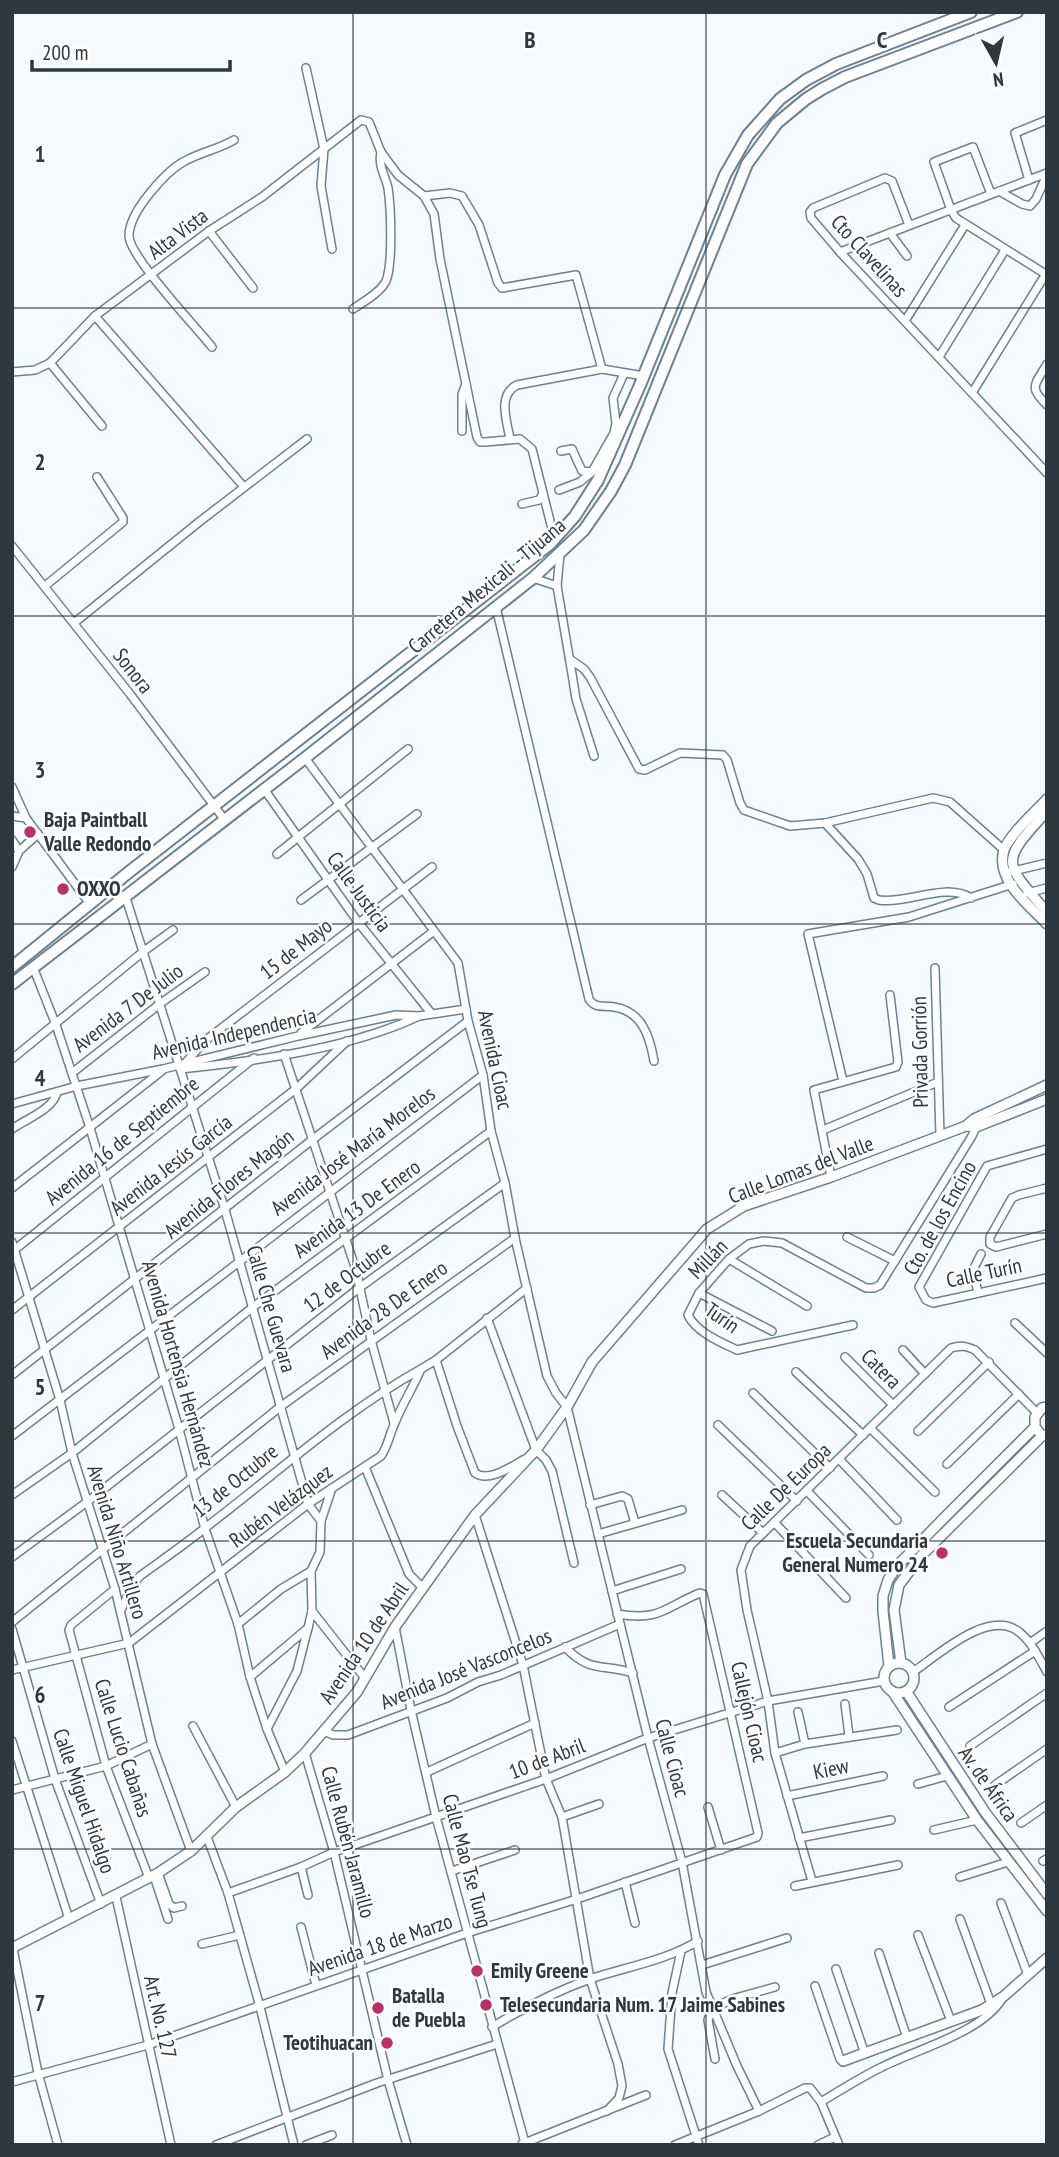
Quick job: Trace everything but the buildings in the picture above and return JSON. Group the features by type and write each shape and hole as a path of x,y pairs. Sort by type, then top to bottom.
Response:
{"main road":[{"name":"Carretera Mexicali - Tijuana","path":"12,967 213,806 550,544 575,516 593,490 644,376 725,175 748,135 762,117 792,90 836,64 971,12"},
{"name":"Carretera Mexicali - Tijuana","path":"12,984 533,578 560,554 594,517 625,465 747,164 777,123 806,99 845,77 1017,12"}],"street":[{"path":"306,68 324,149 321,186 332,249"},
{"name":"Alta Vista","path":"50,363 95,316 209,231 261,197 361,120 369,122 381,152"},
{"path":"1029,180 1015,133 1047,120"},
{"path":"212,347 136,256 129,236 144,200 161,180 183,161 234,140"},
{"path":"972,393 1046,274 965,225 951,210 934,162 973,147 995,193 1030,206 1047,174"},
{"path":"381,152 398,175 424,196 434,214 440,259 480,442 520,439 532,449 551,525"},
{"path":"353,310 382,287 388,270 390,204 380,166 381,152"},
{"path":"840,252 1047,174"},
{"name":"Cto Clavelinas","path":"909,225 892,181 885,178 813,208 810,212 811,218 840,252 1047,473"},
{"path":"424,196 450,193 462,196 479,225 502,288 540,279 576,275 602,369"},
{"path":"905,321 965,225"},
{"path":"209,231 253,288"},
{"path":"890,233 907,256"},
{"path":"939,357 1005,250"},
{"path":"95,316 244,487"},
{"path":"12,372 35,370 50,363 102,426"},
{"path":"1047,364 1034,387 1035,393 1047,405"},
{"path":"510,439 505,397 510,388 602,369 644,376"},
{"path":"559,490 580,482 592,472 614,433 616,423 613,398 625,373"},
{"path":"462,431 462,394 466,384"},
{"path":"74,623 307,439"},
{"path":"561,451 572,449 582,471 592,472"},
{"path":"45,586 123,522 97,478"},
{"path":"522,504 539,500 543,494"},
{"name":"Sonora","path":"12,546 224,819"},
{"path":"560,554 557,586 576,699 594,756"},
{"path":"533,578 557,586"},
{"path":"496,607 589,999 597,1006 626,1011 644,1024 654,1061"},
{"path":"571,660 590,677 639,769 645,770 680,753 723,755 744,810 790,826 825,823 941,798 950,802 1004,850"},
{"path":"277,854 408,749"},
{"name":"Avenida Cioac","path":"305,758 458,963 468,1021 483,1075 491,1131 547,1376 567,1407"},
{"path":"12,787 26,818 90,904"},
{"name":"Calle Justicia","path":"264,789 358,922 431,1013"},
{"path":"1047,799 1004,850 1003,861 1047,924"},
{"path":"1010,872 1015,847 1047,811"},
{"path":"301,900 417,814"},
{"path":"12,817 26,818"},
{"path":"825,823 858,859 867,874 874,898 879,900 949,892 962,893 971,898"},
{"path":"12,867 19,851 38,834"},
{"path":"12,840 19,851"},
{"path":"1010,872 1047,863"},
{"name":"15 de Mayo","path":"181,1066 206,1040 432,867"},
{"path":"843,1081 808,934 897,920 1016,883"},
{"path":"1024,893 1047,888"},
{"path":"1024,893 1047,912"},
{"name":"Calle Che Guevara","path":"125,895 225,1210 308,1504 321,1521"},
{"path":"12,1059 173,930"},
{"path":"298,1036 435,931"},
{"name":"Avenida Hortensia Hernández","path":"33,967 77,1086 165,1379 205,1529 238,1624 250,1677 267,1729 285,1772"},
{"name":"Privada Gorrión","path":"935,968 940,1135"},
{"name":"Avenida 7 De Julio","path":"72,1073 205,972"},
{"name":"Privada Gorrión","path":"824,1130 814,1090 896,1067 898,1062 890,995"},
{"name":"Avenida Independencia","path":"12,1104 77,1086 181,1066 298,1036 397,1015 419,1016 466,1009"},
{"path":"181,1066 285,1054 347,1041 394,1027 419,1016"},
{"name":"Avenida Flores Magón","path":"12,1375 468,1021"},
{"name":"Avenida Jesús García","path":"12,1310 297,1088 347,1041"},
{"path":"285,1054 346,1239 394,1423"},
{"name":"Avenida 16 de Septiembre","path":"13,1248 254,1058"},
{"path":"12,1188 163,1069"},
{"name":"Avenida José María Morelos","path":"12,1436 483,1075"},
{"path":"831,1177 824,1130 938,1082"},
{"name":"Calle Lomas del Valle","path":"972,1124 1047,1085"},
{"path":"12,1129 49,1105 56,1098 57,1092"},
{"name":"Calle Lomas del Valle","path":"567,1407 592,1362 707,1229 744,1206 1047,1099"},
{"path":"847,1237 895,1261 972,1124"},
{"name":"Avenida 13 De Enero","path":"12,1495 72,1453 253,1307 491,1131"},
{"name":"Cto. de los Encino","path":"929,1302 919,1291 919,1283 984,1169 992,1163 1046,1151"},
{"name":"12 de Octubre","path":"12,1557 87,1502 359,1288 505,1183"},
{"path":"1047,1188 1012,1199 989,1237 990,1244 996,1247 1047,1234"},
{"name":"Avenida 28 De Enero","path":"12,1622 280,1407 515,1238"},
{"name":"Millán","path":"688,1315 699,1293 729,1259 749,1244 782,1242 866,1288 874,1289 880,1285 895,1261"},
{"name":"Avenida Niño Artillero","path":"13,1248 60,1401 72,1453 104,1550 152,1744 191,1851"},
{"path":"978,1293 973,1270 981,1254"},
{"path":"729,1259 807,1306"},
{"name":"Calle Turín","path":"929,1302 1047,1278"},
{"path":"423,1588 410,1574 365,1467 387,1449 394,1423 421,1369 527,1288"},
{"path":"699,1293 772,1331"},
{"name":"Turín","path":"688,1315 691,1321 719,1342 737,1350 853,1325"},
{"path":"487,1318 532,1454"},
{"path":"1015,1323 1047,1353"},
{"name":"Calle De Europa","path":"812,1881 775,1753 768,1702 747,1610 741,1570 750,1546 951,1348 959,1345 975,1350 1037,1413"},
{"path":"903,1350 925,1374"},
{"name":"Catera","path":"845,1357 893,1405"},
{"path":"436,1360 475,1473 488,1477 532,1454 547,1460 574,1563"},
{"path":"918,1431 989,1362"},
{"name":"13 de Octubre","path":"121,1611 132,1586 140,1576 385,1389 421,1369"},
{"path":"796,1372 863,1435"},
{"path":"752,1393 830,1468"},
{"path":"947,1464 1020,1394"},
{"name":"Avenida 10 de Abril","path":"13,1946 116,1897 191,1851 236,1807 285,1772 305,1753 357,1692 395,1627 475,1515 532,1454 567,1407"},
{"name":"Calle Cioac","path":"567,1407 648,1738 682,1862 712,2009 759,2111"},
{"path":"1042,1432 1037,1413 1047,1407"},
{"path":"718,1425 797,1501"},
{"path":"870,1428 935,1492"},
{"path":"901,1663 894,1610 899,1584 921,1556 1042,1432"},
{"path":"1042,1432 948,1514 898,1565 888,1580 883,1596 883,1611 889,1666 884,1681 977,1820 1047,1911"},
{"path":"839,1459 897,1520"},
{"name":"Rubén Velázquez","path":"129,1643 308,1504 365,1467"},
{"path":"267,1729 297,1671 312,1611 311,1571 320,1552 321,1521 333,1487"},
{"path":"807,1491 869,1555"},
{"path":"722,1495 763,1533"},
{"path":"590,1505 626,1497 635,1523"},
{"path":"598,1534 682,1510"},
{"path":"475,1515 523,1665 546,1779 562,1817 590,1979 618,2064 622,2085 619,2098 607,2111"},
{"path":"775,1523 846,1598"},
{"path":"612,1591 681,1569"},
{"path":"238,1624 281,1589 311,1571"},
{"name":"Calle Lucio Cabañas","path":"115,1590 69,1627 106,1766 154,1875"},
{"name":"Callejón Cioac","path":"617,1614 641,1617 657,1614 679,1602 703,1594 732,1712 757,1837"},
{"path":"312,1611 365,1678"},
{"name":"Avenida José Vasconcelos","path":"324,1731 333,1735 348,1735 447,1698 478,1682 501,1675 620,1624"},
{"path":"913,1672 977,1630 988,1626 1009,1626 1019,1632 1030,1643 1047,1672"},
{"name":"Calle Mao Tse Tung","path":"395,1627 436,1817 523,2144"},
{"path":"250,1677 308,1628"},
{"name":"Calle Miguel Hidalgo","path":"12,1629 55,1779 101,1904"},
{"path":"1030,1643 1047,1631"},
{"path":"12,1670 129,1643"},
{"path":"565,1647 584,1664 633,1673"},
{"path":"949,1707 1035,1651"},
{"path":"889,1666 901,1663 913,1672 912,1684 906,1691 892,1691"},
{"name":"10 de Abril","path":"228,1893 334,1852 546,1779 648,1738 768,1702 884,1681"},
{"name":"Av. de África","path":"906,1691 970,1790 1047,1894"},
{"path":"970,1746 1047,1693"},
{"path":"845,1704 849,1736"},
{"path":"798,1712 805,1744"},
{"path":"427,1772 535,1723"},
{"path":"193,1726 236,1807"},
{"path":"775,1753 805,1744 897,1730"},
{"path":"12,1741 69,1919"},
{"path":"12,1790 106,1766 152,1744"},
{"path":"995,1785 1047,1749"},
{"name":"Calle Rubén Jaramillo","path":"305,1753 334,1852 388,2080 407,2145"},
{"name":"Kiew","path":"787,1796 883,1776"},
{"path":"918,1784 947,1776"},
{"path":"562,1817 599,1804"},
{"path":"1021,1823 1047,1805"},
{"path":"708,1807 721,1850"},
{"path":"799,1838 891,1820"},
{"path":"934,1830 977,1820"},
{"path":"207,1837 240,1935 294,2145"},
{"name":"Avenida 18 de Marzo","path":"12,2082 148,2045 467,1933 578,1899 757,1837"},
{"path":"452,1871 515,1850"},
{"path":"960,1877 1008,1862"},
{"path":"795,1886 898,1866"},
{"path":"301,1867 308,1895"},
{"path":"154,1875 169,1904 174,1908 182,1906"},
{"path":"154,1875 168,1919"},
{"path":"625,1882 635,1923"},
{"name":"Art. No. 127","path":"116,1897 172,2145"},
{"path":"1001,1903 1028,1975"},
{"path":"960,1919 991,2004"},
{"path":"301,1927 316,1985"},
{"path":"202,1944 240,1935"},
{"path":"918,1935 951,2021"},
{"path":"702,1965 787,1938"},
{"path":"492,2027 533,2002 590,1979 681,1951 698,1941"},
{"path":"13,1946 38,2073 58,2145"},
{"path":"681,1951 672,1993 668,2049 699,2145"},
{"path":"879,1953 907,2038"},
{"path":"816,1986 840,2059 843,2061 991,2004 1047,1958"},
{"path":"836,1969 865,2054"},
{"path":"715,2059 708,2020 712,2009 732,1999 775,1987"},
{"path":"821,2102 882,2066 966,2029 994,2012 1004,1996"},
{"path":"216,2145 388,2080 498,2044"},
{"path":"675,2145 759,2111 805,2088 810,2088 821,2102 839,2145"},
{"path":"523,2144 646,2095"},
{"path":"306,2145 332,2135"},
{"path":"818,2145 835,2137"}],"place":[{"name":"Baja Paintball Valle Redondo","path":"30,832"},
{"name":"OXXO","path":"63,889"},
{"name":"Escuela Secundaria General Numero 24","path":"942,1553"},
{"name":"Emily Greene","path":"477,1971"},
{"name":"Telesecundaria Num. 17 Jaime Sabines","path":"486,2005"},
{"name":"Batalla de Puebla","path":"378,2008"},
{"name":"Teotihuacan","path":"387,2043"}]}
